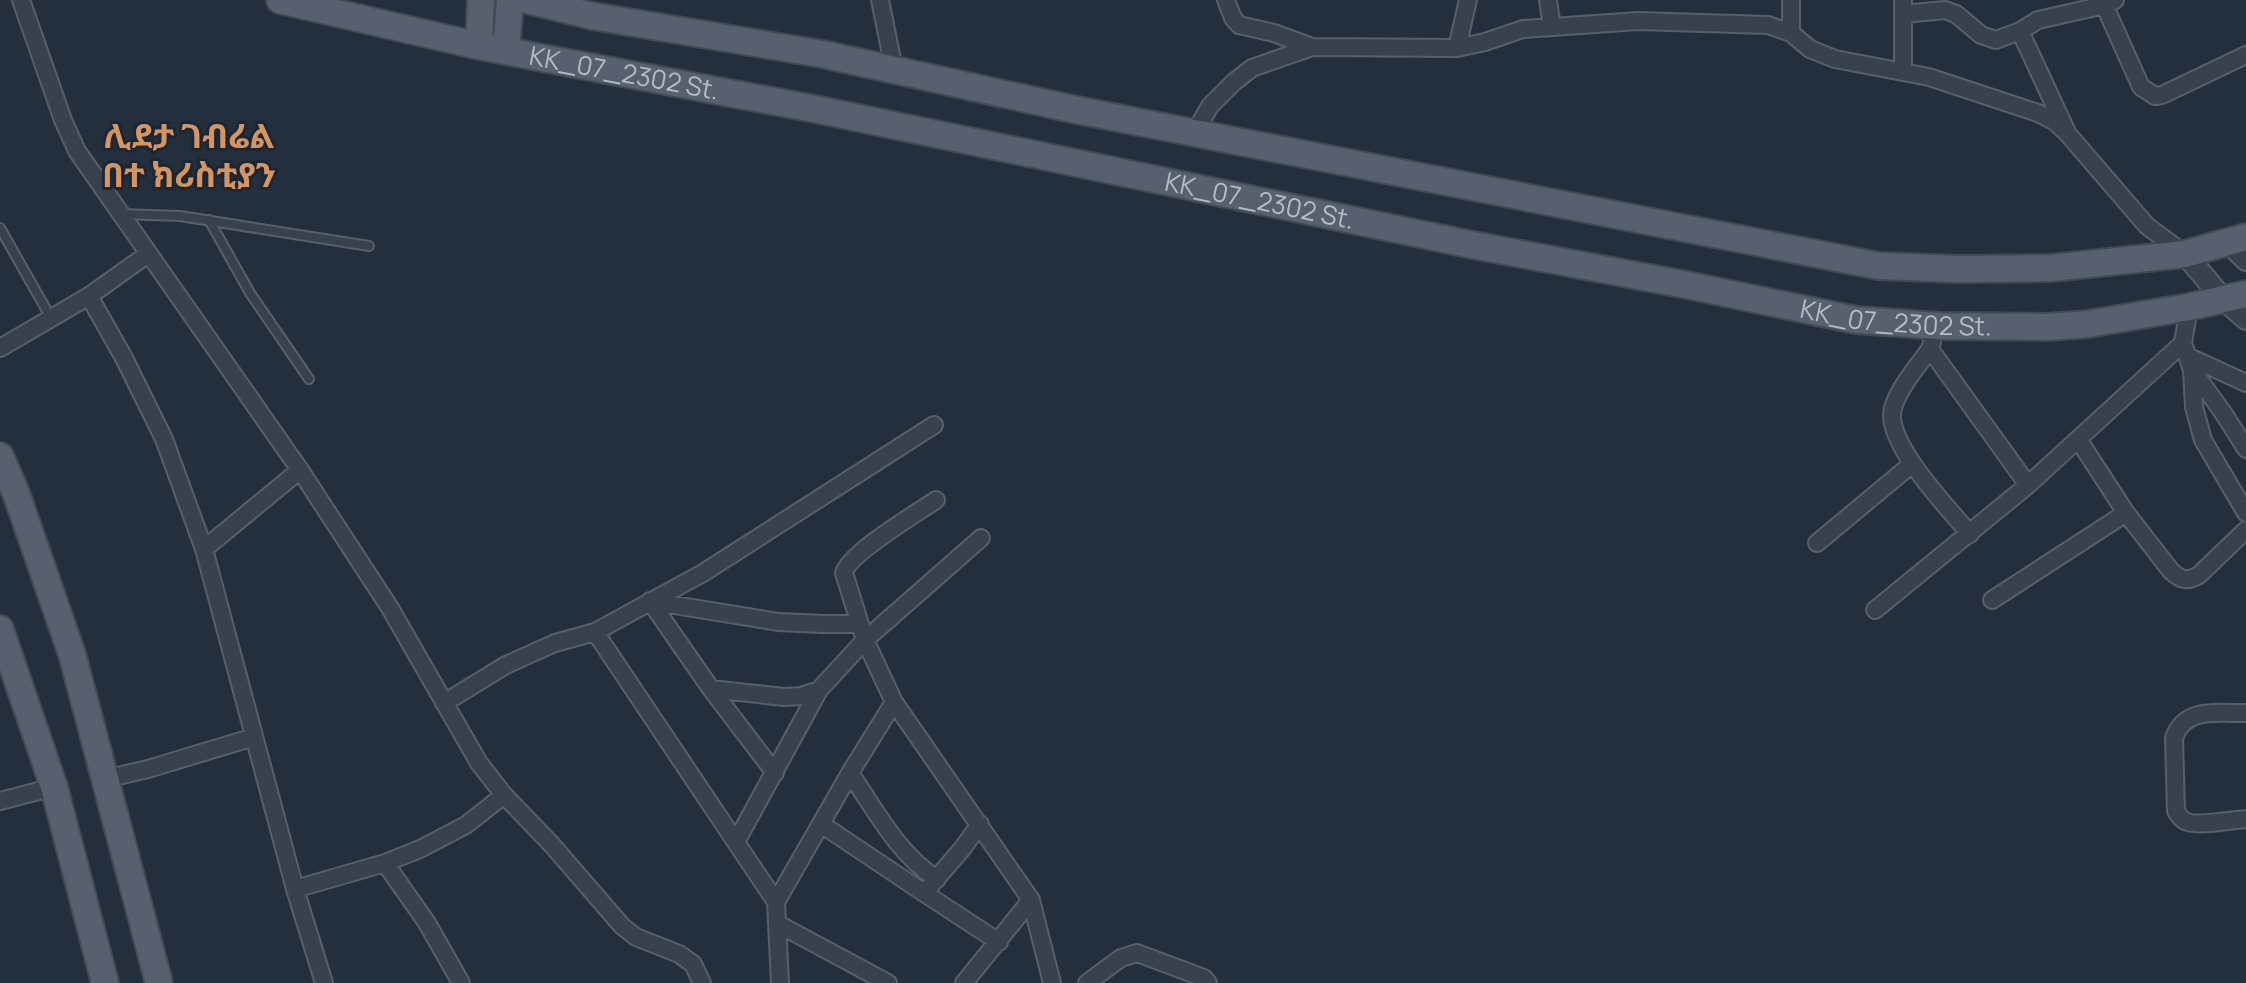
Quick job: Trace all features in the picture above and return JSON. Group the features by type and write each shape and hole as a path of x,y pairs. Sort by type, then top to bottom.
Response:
{"main road":[{"name":"KK_07_2302 St.","path":"280,0 479,46 815,109 1934,337 2088,324 2235,296"},
{"path":"479,46 481,0"},
{"path":"506,51 510,0"},
{"name":"KK_07_2302 St.","path":"527,0 592,16 822,54 1077,110 1879,266 2051,268 2240,246"},
{"path":"563,0 592,16"},
{"path":"0,456 72,654 159,983"},
{"path":"0,629 54,787 105,983"}],"street":[{"path":"21,0 77,151 300,470 390,608 479,763 622,926 636,937 679,954 693,964 702,983"},
{"path":"880,0 894,69"},
{"path":"1226,0 1239,25 1274,33 1312,47"},
{"path":"1457,48 1468,0"},
{"path":"1548,0 1552,27"},
{"path":"1791,0 1791,33"},
{"path":"1903,72 1903,7 1945,10 1956,14 1981,35 1996,40 2038,20 2108,2 2141,87 2155,96 2246,55"},
{"path":"1195,132 1210,106 1252,68 1312,47 1457,48 1523,29 1638,21 1768,25 1791,33 1810,49 1835,59 1929,77 2054,121 2147,226 2235,296 2246,319"},
{"path":"2020,31 2067,133"},
{"path":"0,348 89,296 148,254"},
{"path":"89,296 164,439 204,549 295,889 324,983"},
{"path":"2189,307 2187,356 2194,407 2203,440 2246,513"},
{"path":"1970,534 1912,464 1892,421 1892,409 1897,399 1934,337 2028,485"},
{"path":"2187,356 2246,383"},
{"path":"1875,610 1970,534 2078,439 2187,356"},
{"path":"2187,356 2246,449"},
{"path":"444,703 506,665 555,643 595,632 742,549 934,425"},
{"path":"2078,439 2126,513 2180,579 2190,580 2199,575 2246,530"},
{"path":"1817,543 1912,464"},
{"path":"204,549 300,470"},
{"path":"936,500 846,565 845,580 865,640 894,702 1031,900 1052,983"},
{"path":"1992,600 2126,513"},
{"path":"736,842 819,690 865,640 981,538"},
{"path":"650,601 778,622 860,624"},
{"path":"650,601 775,773"},
{"path":"595,632 776,902 780,983"},
{"path":"711,689 784,697 819,690"},
{"path":"776,902 894,702"},
{"path":"2246,713 2193,715 2178,727 2174,738 2176,811 2186,823 2246,819"},
{"path":"105,779 254,737"},
{"path":"850,773 900,847 937,879"},
{"path":"0,801 54,787"},
{"path":"295,889 385,863 420,849 466,825 504,795"},
{"path":"821,824 999,942"},
{"path":"924,893 980,824"},
{"path":"385,863 427,923 461,983"},
{"path":"964,983 1031,900"},
{"path":"778,924 888,983"},
{"path":"1087,983 1121,958 1137,953 1204,978 1208,983"}],"lane":[{"path":"120,214 180,216 369,246"},
{"path":"209,220 250,293 309,379"},
{"path":"0,228 51,318"}],"district":[{"name":"ሊደታ ገብሬል በተ ክሪስቲያን","path":"189,156"}]}
